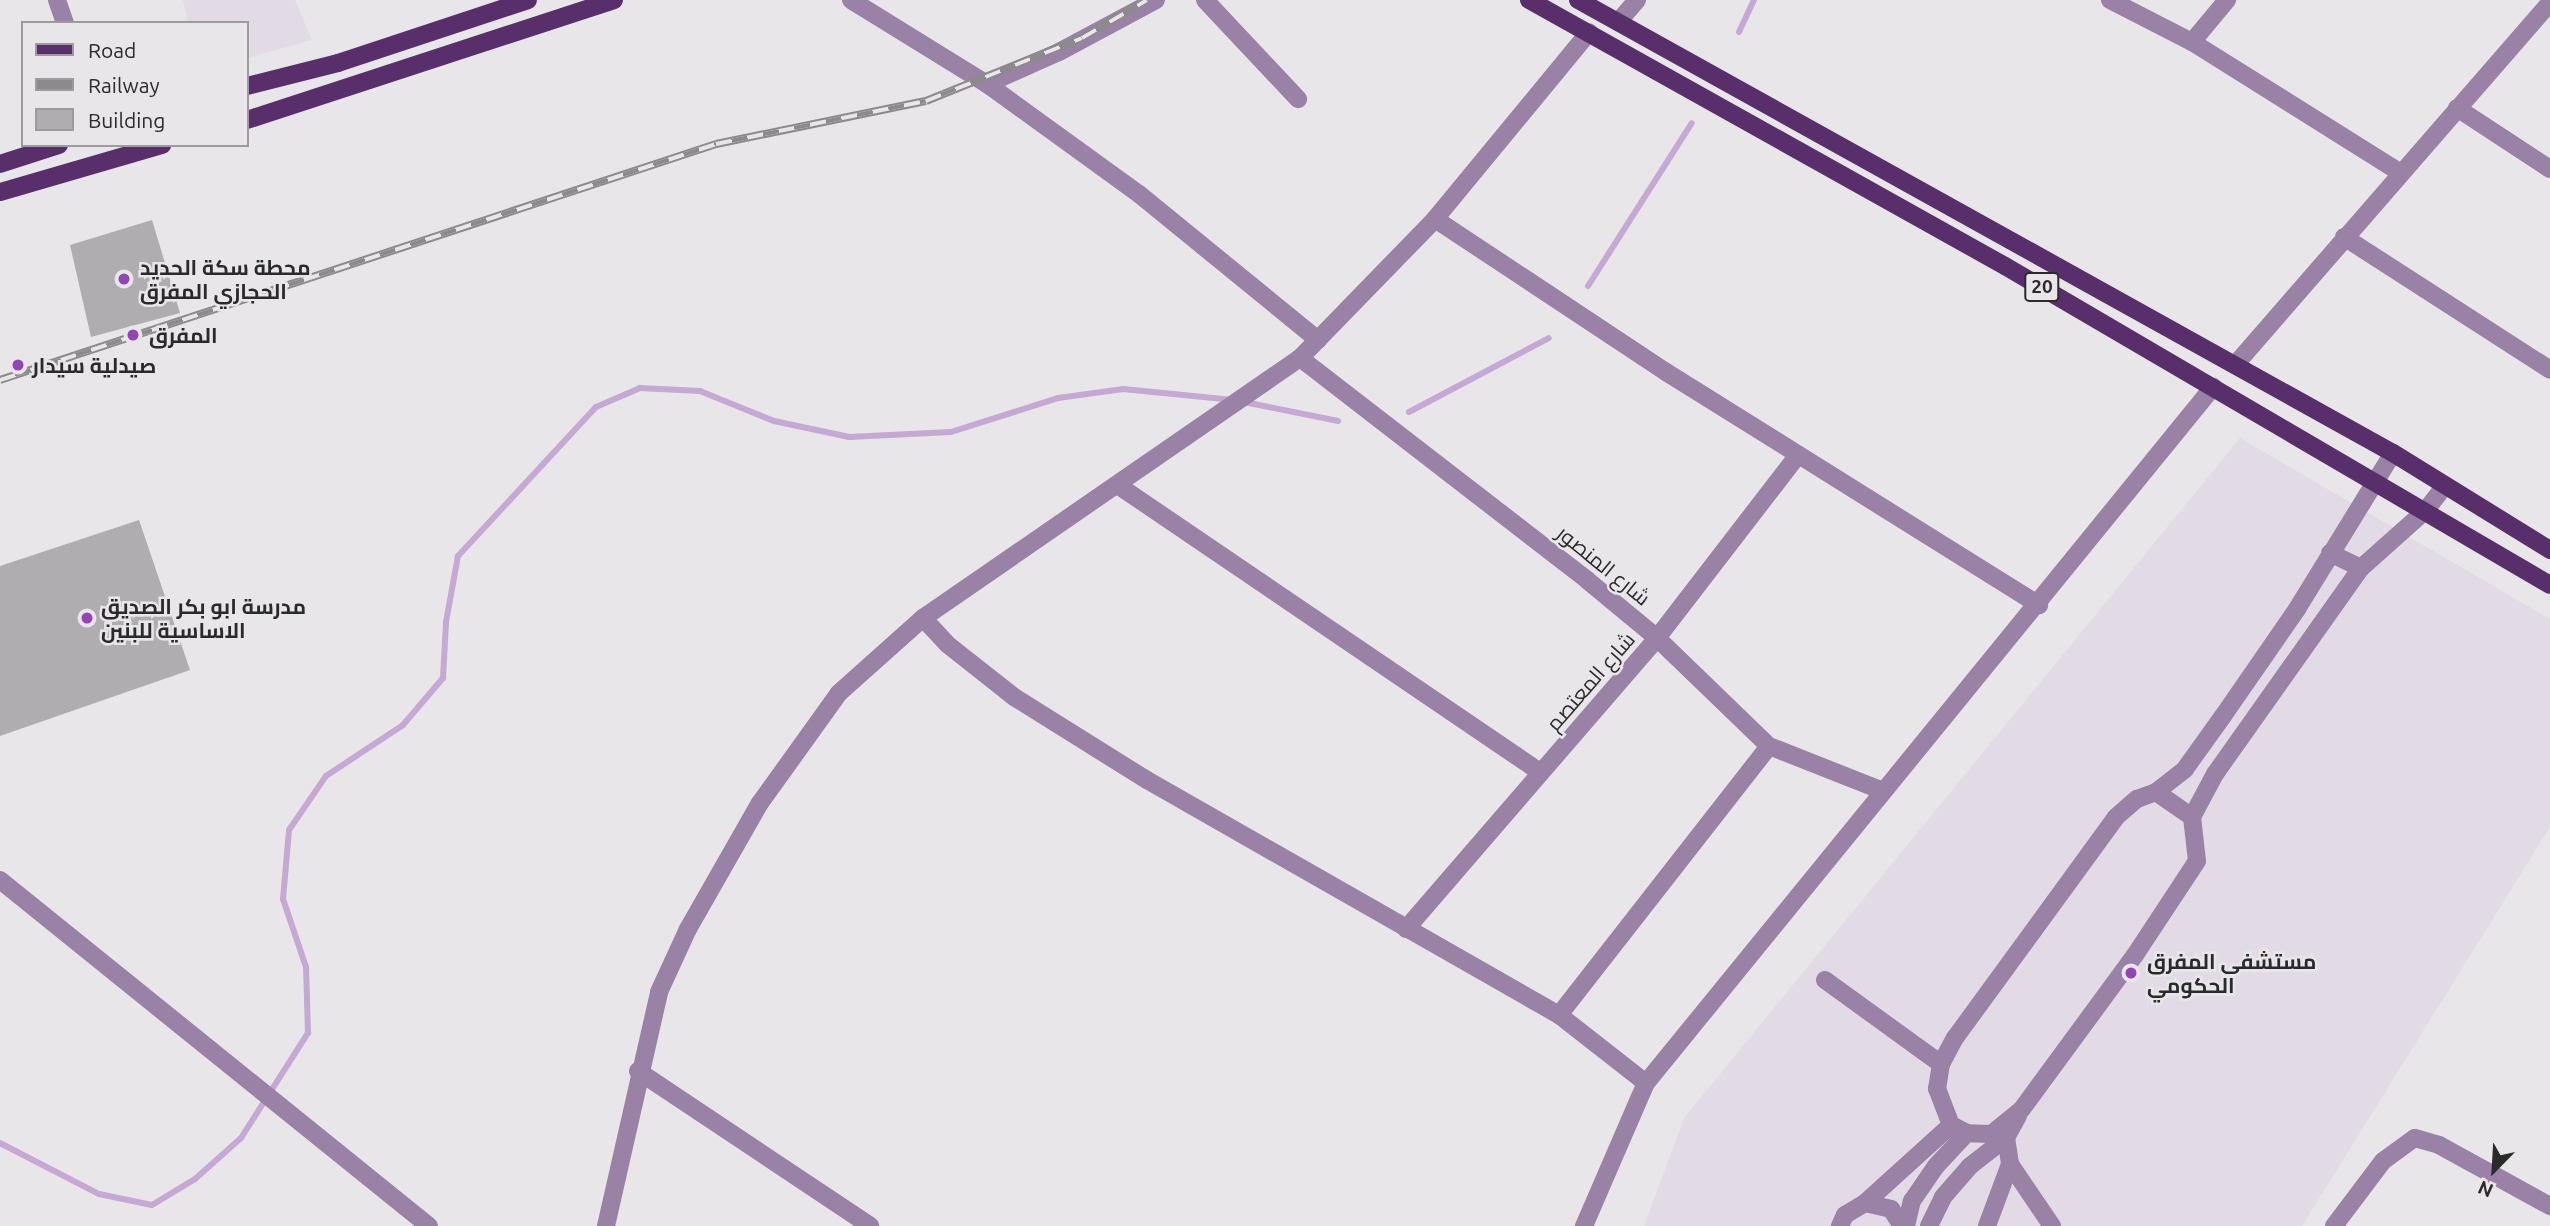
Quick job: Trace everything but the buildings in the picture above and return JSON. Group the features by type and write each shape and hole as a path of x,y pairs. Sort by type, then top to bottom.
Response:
{"main road":[{"path":"248,86 338,63 528,0"},
{"path":"248,120 556,26 614,0"},
{"name":"20","path":"1529,0 2213,387 2550,585"},
{"name":"20","path":"1578,0 2393,453 2550,550"},
{"path":"338,63 345,89"},
{"path":"0,164 53,147"},
{"path":"0,192 112,152 148,147"}],"street":[{"path":"57,0 64,21"},
{"path":"851,0 987,84 1150,201 1318,340"},
{"path":"987,84 1059,52 1156,0"},
{"path":"1205,0 1298,99"},
{"path":"1618,22 1637,0"},
{"path":"2110,0 2192,42 2399,172"},
{"path":"2192,42 2227,0"},
{"path":"2235,365 2399,172 2550,3"},
{"path":"606,1226 638,1072 659,992 676,954 760,803 839,693 923,618 1233,409 1300,358 1434,219 1589,32"},
{"path":"2457,108 2550,169"},
{"path":"1434,219 1798,455 2039,605"},
{"path":"2344,237 2550,370"},
{"name":"شارع المنصور","path":"1300,358 1657,638 1769,746 1884,791"},
{"path":"1584,1226 1646,1083 2039,605 2213,387"},
{"path":"1959,1129 1937,1089 1941,1064 2116,817 2185,769 2256,668 2393,453"},
{"name":"شارع المعتصم","path":"1406,929 1657,638 1798,455"},
{"path":"1119,486 1540,772"},
{"path":"1929,1226 1942,1197 1970,1166 2006,1138 2021,1110 2197,861 2192,817 2199,797 2278,681 2361,568 2426,510 2445,486"},
{"path":"2330,553 2361,568"},
{"path":"923,618 947,644 1014,697 1147,780 1559,1015 1646,1083"},
{"path":"2256,668 2278,681"},
{"path":"1559,1015 1769,746"},
{"path":"2155,792 2192,817"},
{"path":"0,880 265,1090 429,1226"},
{"path":"1825,980 1941,1064"},
{"path":"638,1072 870,1226"},
{"path":"1840,1226 1845,1215 1865,1203 1959,1129 1991,1134 2021,1110"},
{"path":"1904,1226 1912,1201 1959,1129"},
{"path":"2006,1138 2010,1164 2052,1226"},
{"path":"2334,1226 2383,1161 2415,1138 2438,1144 2550,1206"},
{"path":"1987,1226 2010,1164"},
{"path":"1865,1203 1891,1209 1904,1226"}],"shaded area":[{"path":"183,0 295,0 312,40 248,58 248,21 188,21"},
{"name":"مستشفى المفرق الحكومي","path":"2240,438 2550,619 2550,827 2302,1226 1644,1226 1684,1118"}],"waterway":[{"path":"1739,32 1754,0"},
{"path":"1588,286 1692,123"},
{"path":"1409,412 1549,338"},
{"path":"0,1143 99,1194 152,1205 195,1179 241,1138 308,1033 306,967 283,899 289,830 326,776 403,725 443,678 446,622 458,556 596,407 640,388 700,391 774,421 849,437 951,432 1058,398 1123,389 1233,400"},
{"path":"1244,402 1338,421"}],"railway":[{"path":"0,380 716,144 926,101 1082,38 1147,0"}],"place":[{"name":"محطة سكة الحديد الحجازي المفرق","path":"124,279"},
{"name":"المفرق","path":"133,335"},
{"name":"صيدلية سيدار","path":"18,365"},
{"name":"مدرسة ابو بكر الصديق الاساسية للبنين","path":"87,618"},
{"name":"مستشفى المفرق الحكومي","path":"2131,973"}]}
